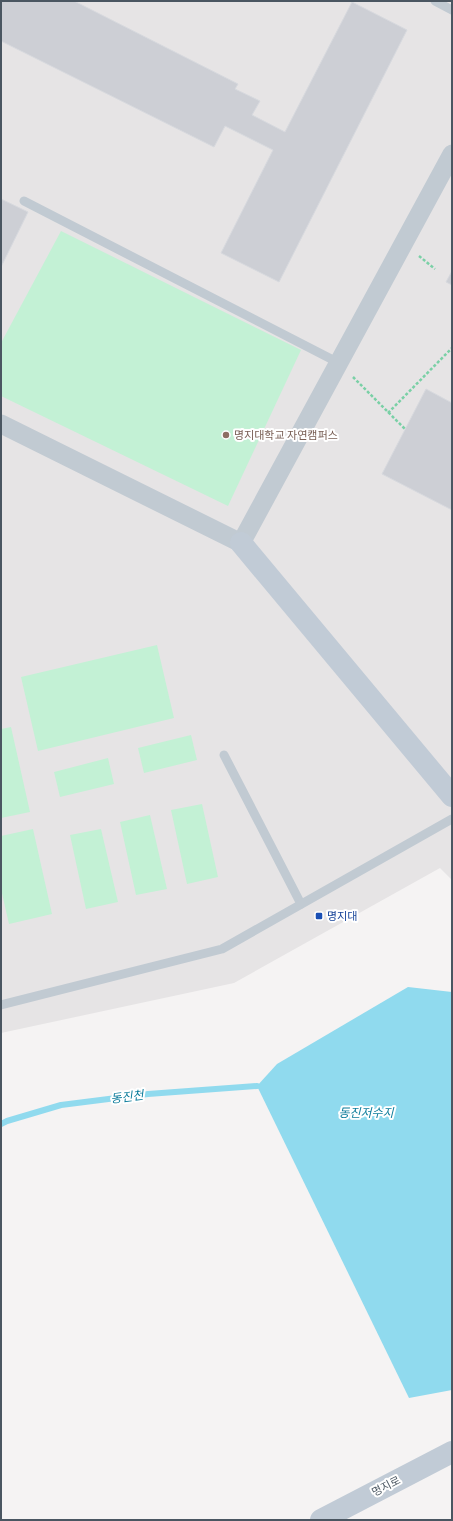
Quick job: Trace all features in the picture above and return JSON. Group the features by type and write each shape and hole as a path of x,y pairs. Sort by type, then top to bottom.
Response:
{"main road":[{"path":"241,543 452,796"},
{"name":"명지로","path":"321,1520 452,1452"}],"street":[{"path":"1,425 241,543 452,154"}],"lane":[{"path":"435,1 452,10"},
{"path":"24,201 339,363"},
{"path":"224,756 301,904"},
{"path":"1,1004 222,948 452,819"}],"path":[{"path":"388,413 452,348"},
{"path":"339,363 405,429"}],"shaded area":[{"name":"명지대학교 자연캠퍼스","path":"1,1 452,1 452,880 440,868 234,983 1,1033"}],"green space":[{"path":"61,231 301,350 228,506 1,396 1,343"},
{"path":"157,645 174,718 38,751 21,677"},
{"path":"11,727 30,812 1,818 1,729"},
{"path":"191,735 197,760 144,773 138,748"},
{"path":"108,758 114,784 60,797 54,772"},
{"path":"202,804 218,877 187,884 171,810"},
{"path":"150,815 167,889 136,895 120,822"},
{"path":"33,829 52,914 9,924 1,889 1,836"},
{"path":"101,829 118,902 86,909 70,835"}],"water":[{"name":"동진저수지","path":"408,987 452,992 452,1390 409,1398 257,1086 277,1064"}],"building":[{"path":"1,1 74,1 238,84 235,89 260,101 252,115 285,132 352,2 407,30 279,282 221,253 273,150 225,126 214,147 1,41"},
{"path":"1,199 28,212 1,267"},
{"path":"452,271 452,285 446,282"},
{"path":"426,389 452,403 452,510 382,474"}],"waterway":[{"name":"동진천","path":"1,1124 61,1105 148,1094 257,1086"}],"place":[{"name":"명지대학교 자연캠퍼스","path":"226,435"},
{"name":"명지대","path":"319,916"}]}
